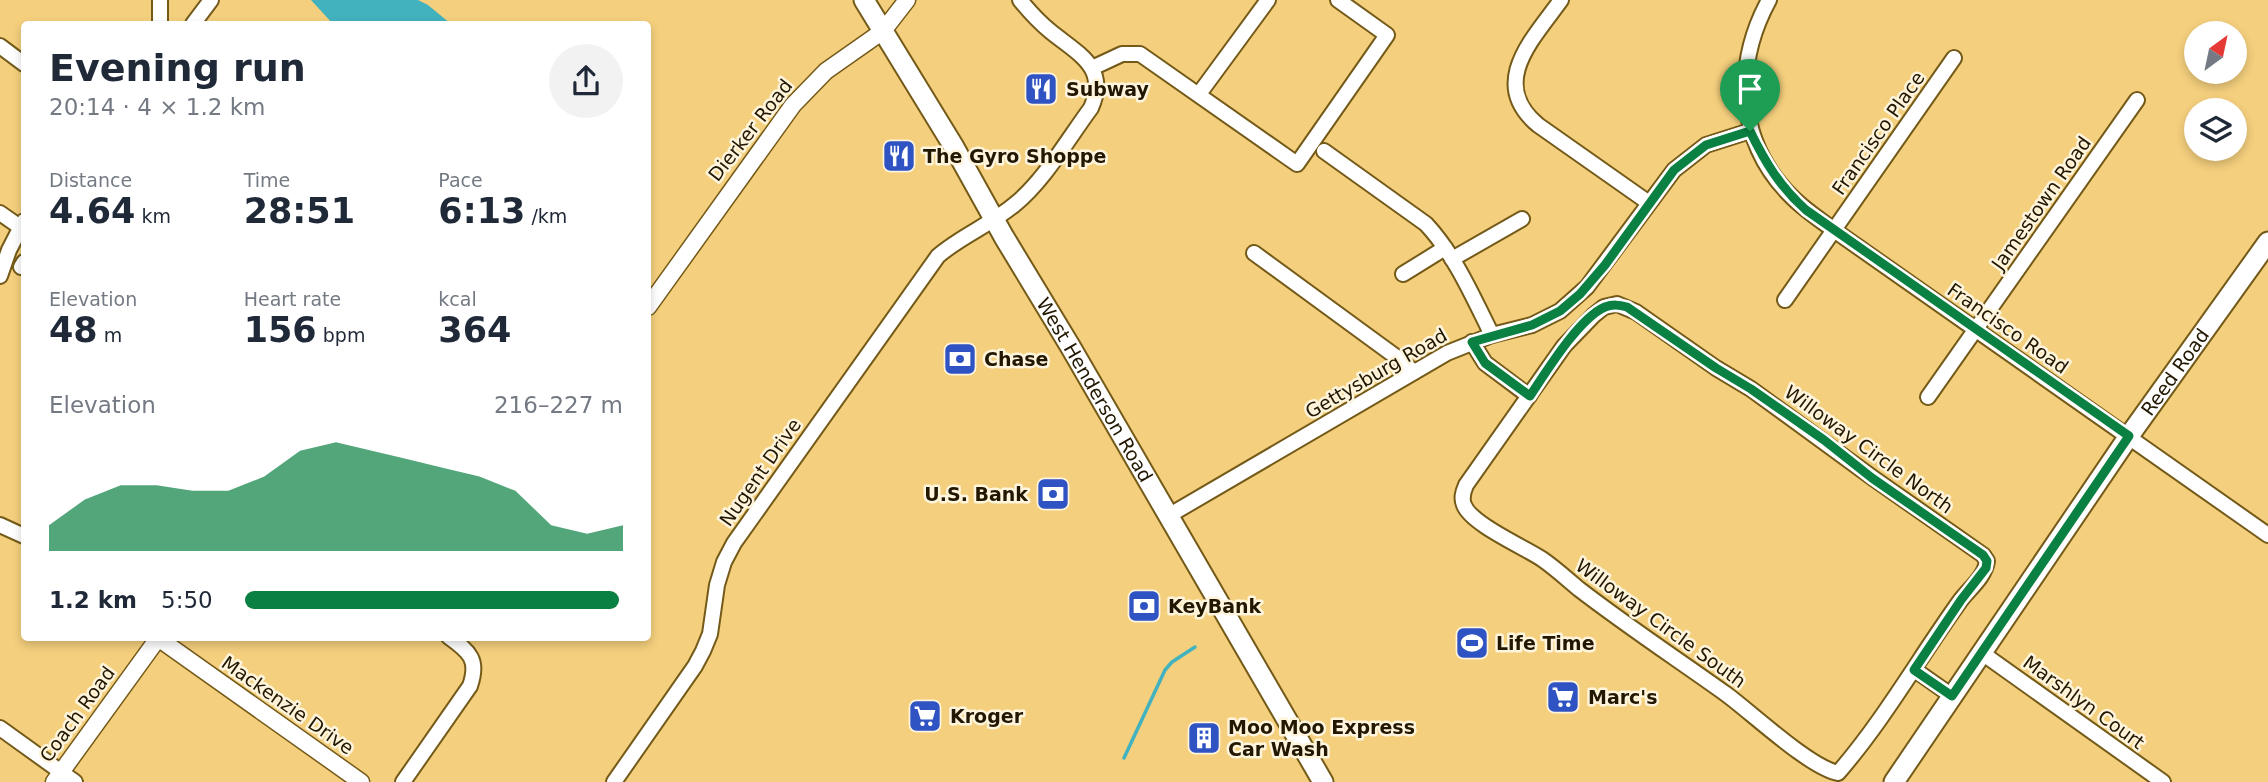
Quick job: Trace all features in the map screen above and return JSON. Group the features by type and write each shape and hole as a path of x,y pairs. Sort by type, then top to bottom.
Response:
{"main road":[{"name":"West Henderson Road","path":"864,0 954,147 993,219 1323,782"},
{"name":"Reed Road","path":"1894,782 2129,436 2268,242"}],"street":[{"path":"160,0 160,21"},
{"path":"195,21 211,0"},
{"name":"Dierker Road","path":"651,303 793,105 826,71 883,31 907,0"},
{"path":"1020,0 1048,30 1082,56 1092,68 1122,54 1140,54 1297,164 1387,35 1338,0"},
{"path":"1199,94 1268,0"},
{"path":"1561,0 1522,58 1515,80 1517,97 1529,117 1649,203"},
{"path":"1750,131 1746,85 1747,56 1769,0"},
{"path":"0,46 21,62"},
{"name":"Francisco Place","path":"1785,300 1954,58"},
{"name":"Nugent Drive","path":"614,782 691,673 703,651 710,634 724,562 734,542 920,279 948,247 993,219 1026,194 1091,108 1097,83 1092,68"},
{"name":"Jamestown Road","path":"1928,397 2137,100"},
{"name":"Gettysburg Road","path":"1168,516 1413,372 1472,342 1532,325 1560,311 1580,294 1605,265 1674,170 1695,153 1719,140 1750,131"},
{"name":"Francisco Road","path":"1750,131 1777,180 1806,210 2268,535"},
{"path":"1324,151 1426,224 1448,253 1492,335"},
{"path":"0,213 21,224"},
{"path":"1403,274 1521,219"},
{"path":"0,276 21,226"},
{"path":"1254,253 1413,372"},
{"name":"Willoway Circle North","path":"1530,396 1580,328 1604,307 1617,304 1636,312 1824,440 1872,478 1983,555 1987,561 1982,575 1961,600 1914,670"},
{"path":"1472,342 1485,363 1530,396"},
{"name":"Willoway Circle South","path":"1530,396 1466,485 1462,495 1464,506 1514,545 1541,558 1638,632 1727,694 1798,750 1830,772 1838,773 1914,670"},
{"path":"0,525 21,535"},
{"name":"Coach Road","path":"63,779 155,641"},
{"name":"Mackenzie Drive","path":"164,641 362,782"},
{"path":"403,782 470,686 475,672 472,657 454,641"},
{"name":"Marshlyn Court","path":"1982,653 2163,782"},
{"path":"1914,670 1952,696"},
{"path":"0,728 63,779"}],"water":[{"path":"311,0 418,0 447,21 330,21"}],"waterway":[{"path":"1124,758 1165,670 1195,647"}],"place":[{"name":"Subway","path":"1041,89"},
{"name":"The Gyro Shoppe","path":"899,156"},
{"name":"Chase","path":"960,359"},
{"name":"U.S. Bank","path":"1053,494"},
{"name":"KeyBank","path":"1144,606"},
{"name":"Life Time","path":"1472,643"},
{"name":"Marc's","path":"1563,697"},
{"name":"Kroger","path":"925,716"},
{"name":"Moo Moo Express Car Wash","path":"1204,738"}],"route":[{"path":"1750,131 1777,180 1806,210 2129,436 1952,696 1914,670 1961,600 1982,575 1987,561 1983,555 1740,381 1716,368 1627,307 1617,304 1604,307 1594,315 1564,346 1530,396 1485,363 1472,342 1532,325 1560,311 1587,287 1605,265 1674,170 1706,145 1750,131"}]}
